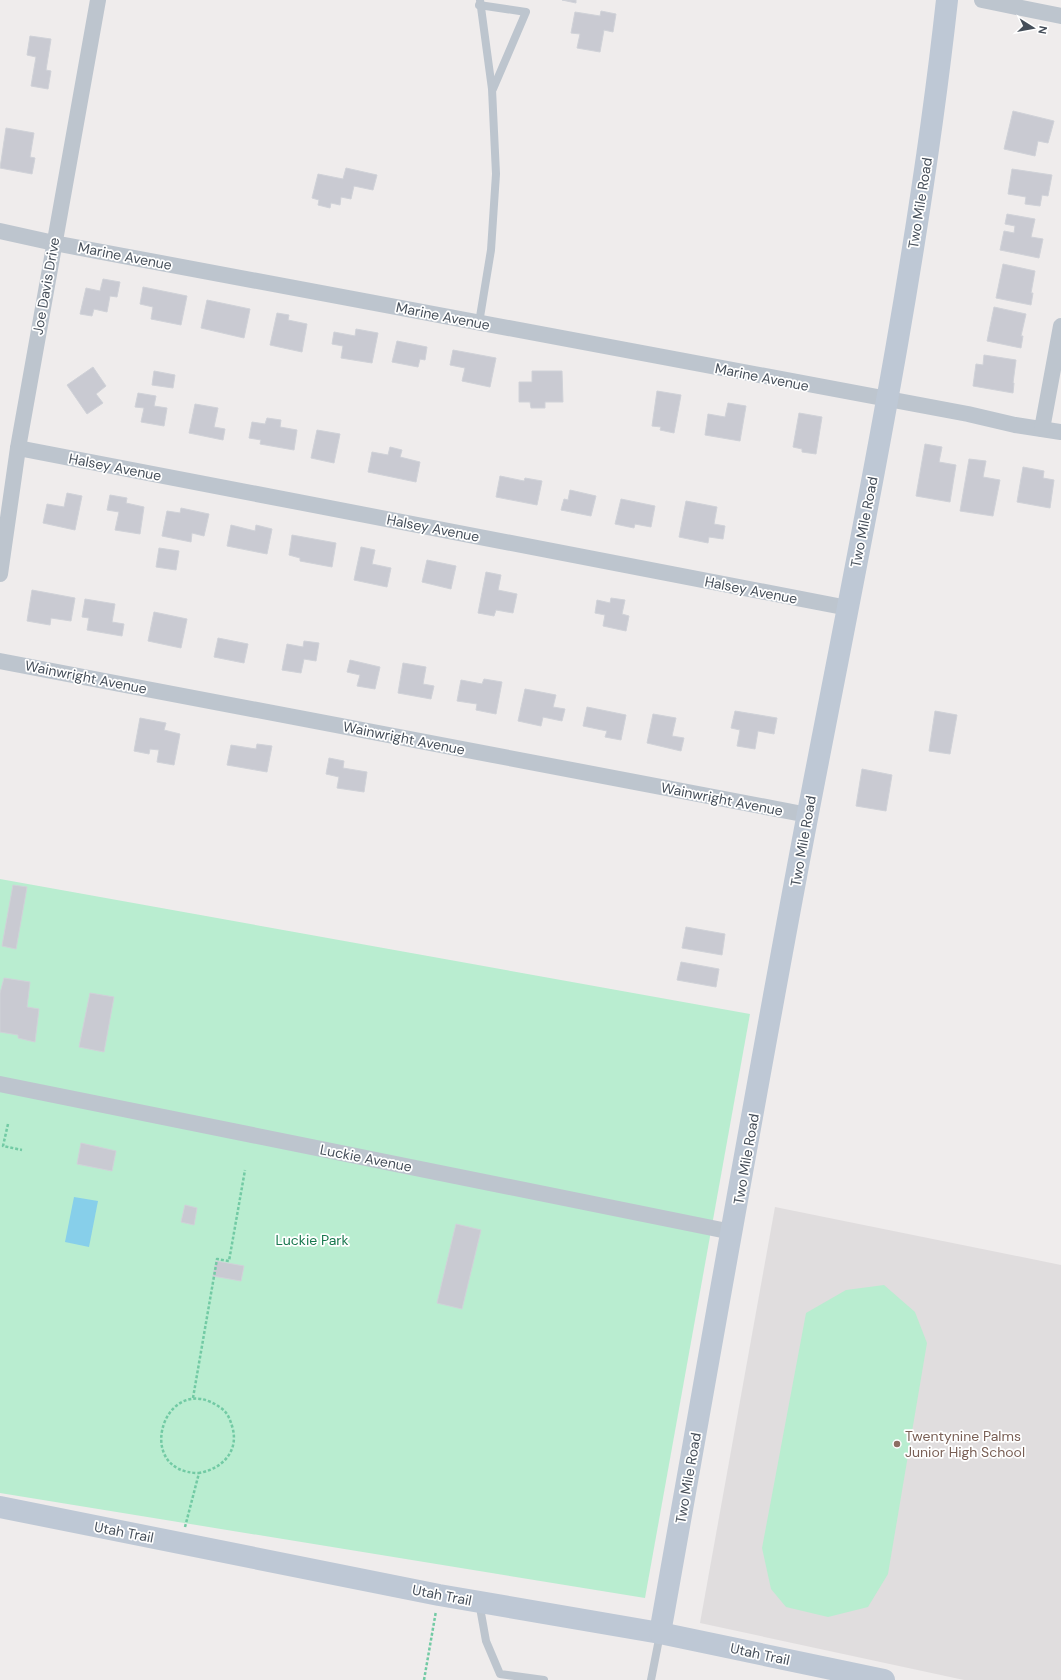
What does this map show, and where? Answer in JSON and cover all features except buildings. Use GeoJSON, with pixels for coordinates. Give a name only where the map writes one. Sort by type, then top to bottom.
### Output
{"type":"FeatureCollection","features":[{"type":"Feature","properties":{"kind":"street","name":"Joe Davis Drive"},"geometry":{"type":"LineString","coordinates":[[0,574],[18,448],[98,0]]}},
{"type":"Feature","properties":{"kind":"street","name":"Two Mile Road"},"geometry":{"type":"LineString","coordinates":[[660,1633],[808,815],[887,400],[936,103],[947,0]]}},
{"type":"Feature","properties":{"kind":"street"},"geometry":{"type":"LineString","coordinates":[[982,0],[1061,16]]}},
{"type":"Feature","properties":{"kind":"street","name":"Marine Avenue"},"geometry":{"type":"LineString","coordinates":[[0,231],[54,243],[1061,432]]}},
{"type":"Feature","properties":{"kind":"street"},"geometry":{"type":"LineString","coordinates":[[1042,429],[1061,326]]}},
{"type":"Feature","properties":{"kind":"street","name":"Halsey Avenue"},"geometry":{"type":"LineString","coordinates":[[18,448],[848,608]]}},
{"type":"Feature","properties":{"kind":"street","name":"Wainwright Avenue"},"geometry":{"type":"LineString","coordinates":[[0,661],[808,815]]}},
{"type":"Feature","properties":{"kind":"street","name":"Luckie Avenue"},"geometry":{"type":"LineString","coordinates":[[0,1084],[732,1232]]}},
{"type":"Feature","properties":{"kind":"street","name":"Utah Trail"},"geometry":{"type":"LineString","coordinates":[[0,1507],[439,1595],[660,1633],[884,1680]]}},
{"type":"Feature","properties":{"kind":"lane"},"geometry":{"type":"LineString","coordinates":[[480,323],[491,250],[496,174],[492,89],[480,3],[526,12],[492,89]]}},
{"type":"Feature","properties":{"kind":"lane"},"geometry":{"type":"LineString","coordinates":[[478,1602],[486,1641],[500,1674],[544,1680]]}},
{"type":"Feature","properties":{"kind":"lane","name":"Two Mile Road"},"geometry":{"type":"LineString","coordinates":[[651,1680],[660,1633]]}},
{"type":"Feature","properties":{"kind":"path"},"geometry":{"type":"LineString","coordinates":[[8,1124],[3,1146],[22,1150]]}},
{"type":"Feature","properties":{"kind":"path"},"geometry":{"type":"LineString","coordinates":[[193,1398],[217,1259],[229,1261],[245,1170]]}},
{"type":"Feature","properties":{"kind":"path"},"geometry":{"type":"LineString","coordinates":[[193,1398],[215,1403],[224,1409],[230,1419],[234,1432],[233,1445],[225,1460],[212,1471],[198,1473],[189,1473],[170,1462],[163,1452],[160,1440],[165,1418],[175,1407],[193,1398]]}},
{"type":"Feature","properties":{"kind":"path"},"geometry":{"type":"LineString","coordinates":[[181,1543],[198,1473]]}},
{"type":"Feature","properties":{"kind":"path"},"geometry":{"type":"LineString","coordinates":[[424,1680],[439,1595]]}},
{"type":"Feature","properties":{"kind":"shaded area","name":"Twentynine Palms Junior High School"},"geometry":{"type":"Polygon","coordinates":[[[775,1207],[1061,1265],[1061,1680],[964,1680],[700,1623],[775,1207]]]}},
{"type":"Feature","properties":{"kind":"green space","name":"Luckie Park"},"geometry":{"type":"Polygon","coordinates":[[[0,879],[750,1014],[645,1598],[0,1493],[0,879]]]}},
{"type":"Feature","properties":{"kind":"green space"},"geometry":{"type":"Polygon","coordinates":[[[884,1285],[915,1312],[927,1343],[888,1574],[868,1607],[828,1617],[786,1607],[771,1589],[762,1548],[806,1313],[846,1290],[884,1285]]]}},
{"type":"Feature","properties":{"kind":"water"},"geometry":{"type":"Polygon","coordinates":[[[74,1197],[98,1201],[89,1247],[65,1242],[74,1197]]]}},
{"type":"Feature","properties":{"kind":"place","name":"Twentynine Palms Junior High School"},"geometry":{"type":"Point","coordinates":[897,1444]}}]}
